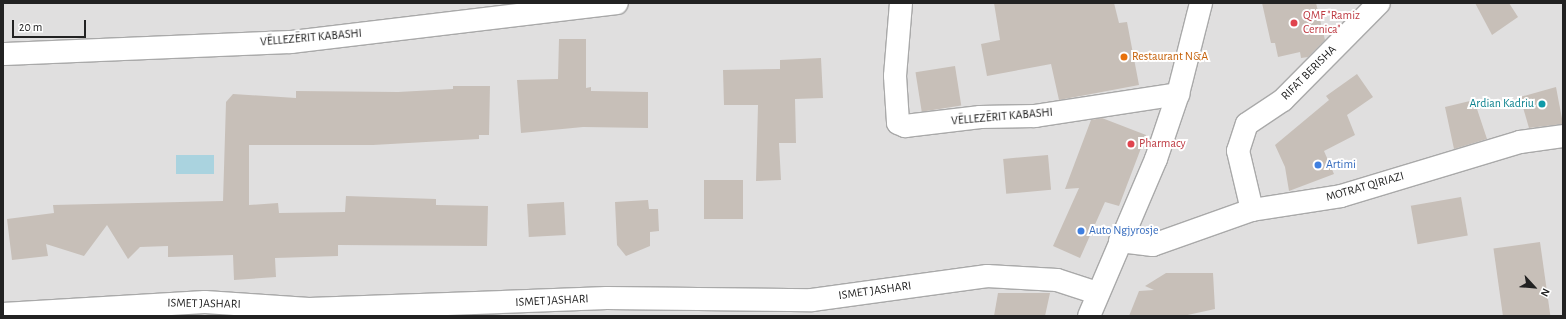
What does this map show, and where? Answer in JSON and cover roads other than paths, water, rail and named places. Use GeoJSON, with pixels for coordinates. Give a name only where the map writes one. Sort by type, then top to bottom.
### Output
{"type":"FeatureCollection","features":[{"type":"Feature","properties":{"kind":"street","name":"VËLLEZËRIT KABASHI"},"geometry":{"type":"LineString","coordinates":[[3,54],[291,42],[617,3]]}},
{"type":"Feature","properties":{"kind":"street","name":"VËLLEZËRIT KABASHI"},"geometry":{"type":"LineString","coordinates":[[901,3],[895,76],[898,122],[905,126],[980,116],[1035,116],[1178,94]]}},
{"type":"Feature","properties":{"kind":"street"},"geometry":{"type":"LineString","coordinates":[[1089,316],[1097,292],[1120,241],[1178,94],[1201,3]]}},
{"type":"Feature","properties":{"kind":"street","name":"RIFAT BERISHA"},"geometry":{"type":"LineString","coordinates":[[1252,210],[1238,151],[1247,124],[1283,100],[1379,3]]}},
{"type":"Feature","properties":{"kind":"street","name":"MOTRAT QIRIAZI"},"geometry":{"type":"LineString","coordinates":[[1120,241],[1153,245],[1252,210],[1341,196],[1520,142],[1563,136]]}},
{"type":"Feature","properties":{"kind":"street","name":"ISMET JASHARI"},"geometry":{"type":"LineString","coordinates":[[3,314],[121,310],[205,302],[309,313],[607,307],[812,300],[987,276],[1057,280],[1097,292]]}},
{"type":"Feature","properties":{"kind":"water"},"geometry":{"type":"Polygon","coordinates":[[[176,155],[214,155],[214,174],[176,174],[176,155]]]}},
{"type":"Feature","properties":{"kind":"place","name":"QMF \"Ramiz Cernica\""},"geometry":{"type":"Point","coordinates":[1294,23]}},
{"type":"Feature","properties":{"kind":"place","name":"Restaurant N&A"},"geometry":{"type":"Point","coordinates":[1124,57]}},
{"type":"Feature","properties":{"kind":"place","name":"Ardian Kadriu"},"geometry":{"type":"Point","coordinates":[1542,104]}},
{"type":"Feature","properties":{"kind":"place","name":"Pharmacy"},"geometry":{"type":"Point","coordinates":[1131,144]}},
{"type":"Feature","properties":{"kind":"place","name":"Artimi"},"geometry":{"type":"Point","coordinates":[1318,165]}},
{"type":"Feature","properties":{"kind":"place","name":"Auto Ngjyrosje"},"geometry":{"type":"Point","coordinates":[1081,231]}}]}
